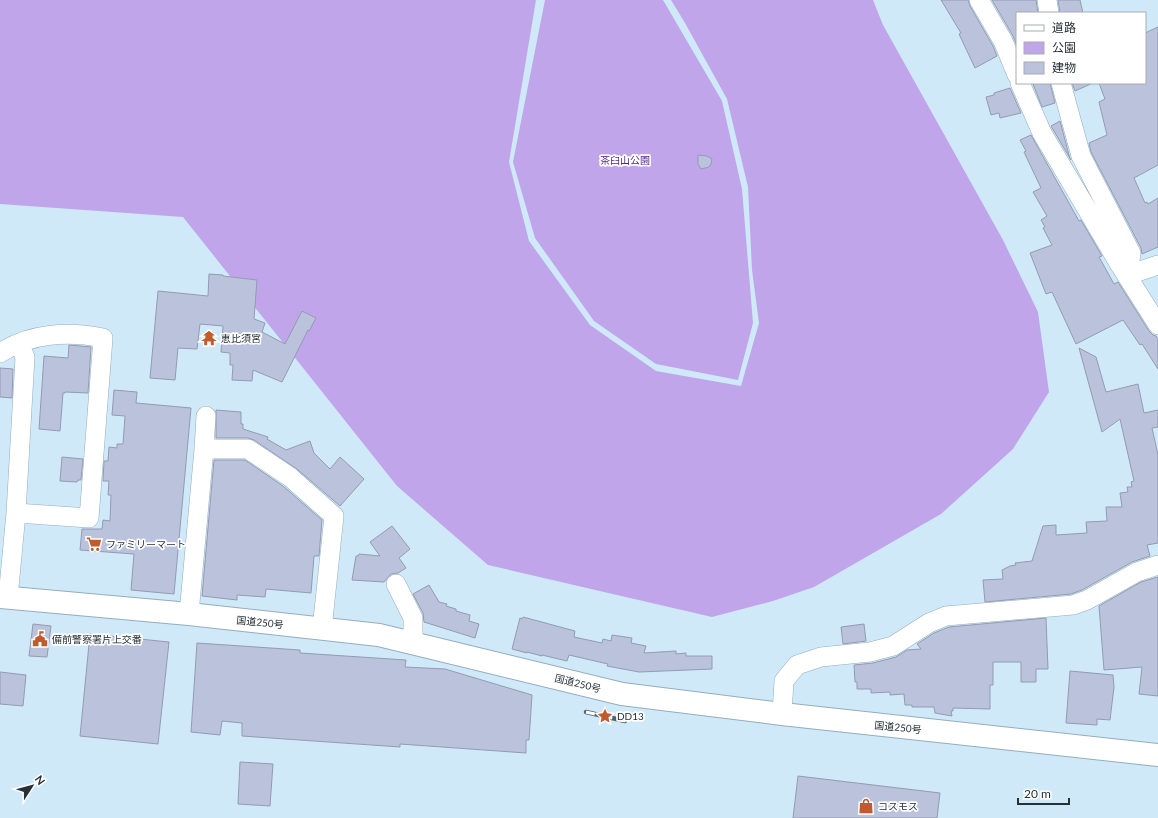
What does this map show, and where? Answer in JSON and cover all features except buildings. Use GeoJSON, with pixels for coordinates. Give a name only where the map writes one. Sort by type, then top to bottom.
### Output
{"type":"FeatureCollection","features":[{"type":"Feature","properties":{"kind":"highway","name":"国道250号"},"geometry":{"type":"LineString","coordinates":[[4,597],[189,614],[379,635],[622,694],[782,714],[1158,755]]}},
{"type":"Feature","properties":{"kind":"street"},"geometry":{"type":"LineString","coordinates":[[979,0],[1003,42],[1016,73]]}},
{"type":"Feature","properties":{"kind":"street"},"geometry":{"type":"LineString","coordinates":[[1047,0],[1049,12]]}},
{"type":"Feature","properties":{"kind":"street"},"geometry":{"type":"LineString","coordinates":[[1020,84],[1042,133],[1116,258],[1158,325]]}},
{"type":"Feature","properties":{"kind":"street"},"geometry":{"type":"LineString","coordinates":[[1061,84],[1080,156],[1131,253],[1128,275]]}},
{"type":"Feature","properties":{"kind":"street"},"geometry":{"type":"LineString","coordinates":[[1128,275],[1158,265]]}},
{"type":"Feature","properties":{"kind":"street"},"geometry":{"type":"LineString","coordinates":[[0,353],[19,344],[50,334],[85,334],[103,338],[89,518],[16,513]]}},
{"type":"Feature","properties":{"kind":"street"},"geometry":{"type":"LineString","coordinates":[[4,597],[16,513],[25,357],[19,344]]}},
{"type":"Feature","properties":{"kind":"street"},"geometry":{"type":"LineString","coordinates":[[189,614],[206,416]]}},
{"type":"Feature","properties":{"kind":"street"},"geometry":{"type":"LineString","coordinates":[[204,449],[248,449],[290,477],[334,516],[322,629]]}},
{"type":"Feature","properties":{"kind":"street"},"geometry":{"type":"LineString","coordinates":[[782,714],[784,681],[797,665],[821,657],[870,652],[893,646],[929,622],[946,616],[1073,605],[1087,600],[1137,572],[1158,564]]}},
{"type":"Feature","properties":{"kind":"street"},"geometry":{"type":"LineString","coordinates":[[396,584],[413,618],[413,643]]}},
{"type":"Feature","properties":{"kind":"green space"},"geometry":{"type":"Polygon","coordinates":[[[0,0],[536,0],[509,162],[529,241],[590,325],[656,371],[741,386],[759,323],[752,270],[748,187],[727,99],[671,0],[873,0],[883,25],[1003,240],[1038,312],[1049,392],[1013,449],[941,514],[814,587],[773,601],[712,617],[488,565],[397,486],[183,217],[0,204],[0,0]]]}},
{"type":"Feature","properties":{"kind":"green space","name":"茶臼山公園"},"geometry":{"type":"Polygon","coordinates":[[[545,0],[663,0],[722,101],[742,189],[753,323],[738,380],[656,364],[594,321],[535,238],[513,162],[545,0]]]}},
{"type":"Feature","properties":{"kind":"railway"},"geometry":{"type":"LineString","coordinates":[[586,712],[625,721]]}},
{"type":"Feature","properties":{"kind":"place","name":"恵比須宮"},"geometry":{"type":"Point","coordinates":[209,338]}},
{"type":"Feature","properties":{"kind":"place","name":"ファミリーマート"},"geometry":{"type":"Point","coordinates":[94,544]}},
{"type":"Feature","properties":{"kind":"place","name":"備前警察署片上交番"},"geometry":{"type":"Point","coordinates":[40,639]}},
{"type":"Feature","properties":{"kind":"place","name":"DD13"},"geometry":{"type":"Point","coordinates":[605,716]}},
{"type":"Feature","properties":{"kind":"place","name":"コスモス"},"geometry":{"type":"Point","coordinates":[866,806]}}]}
